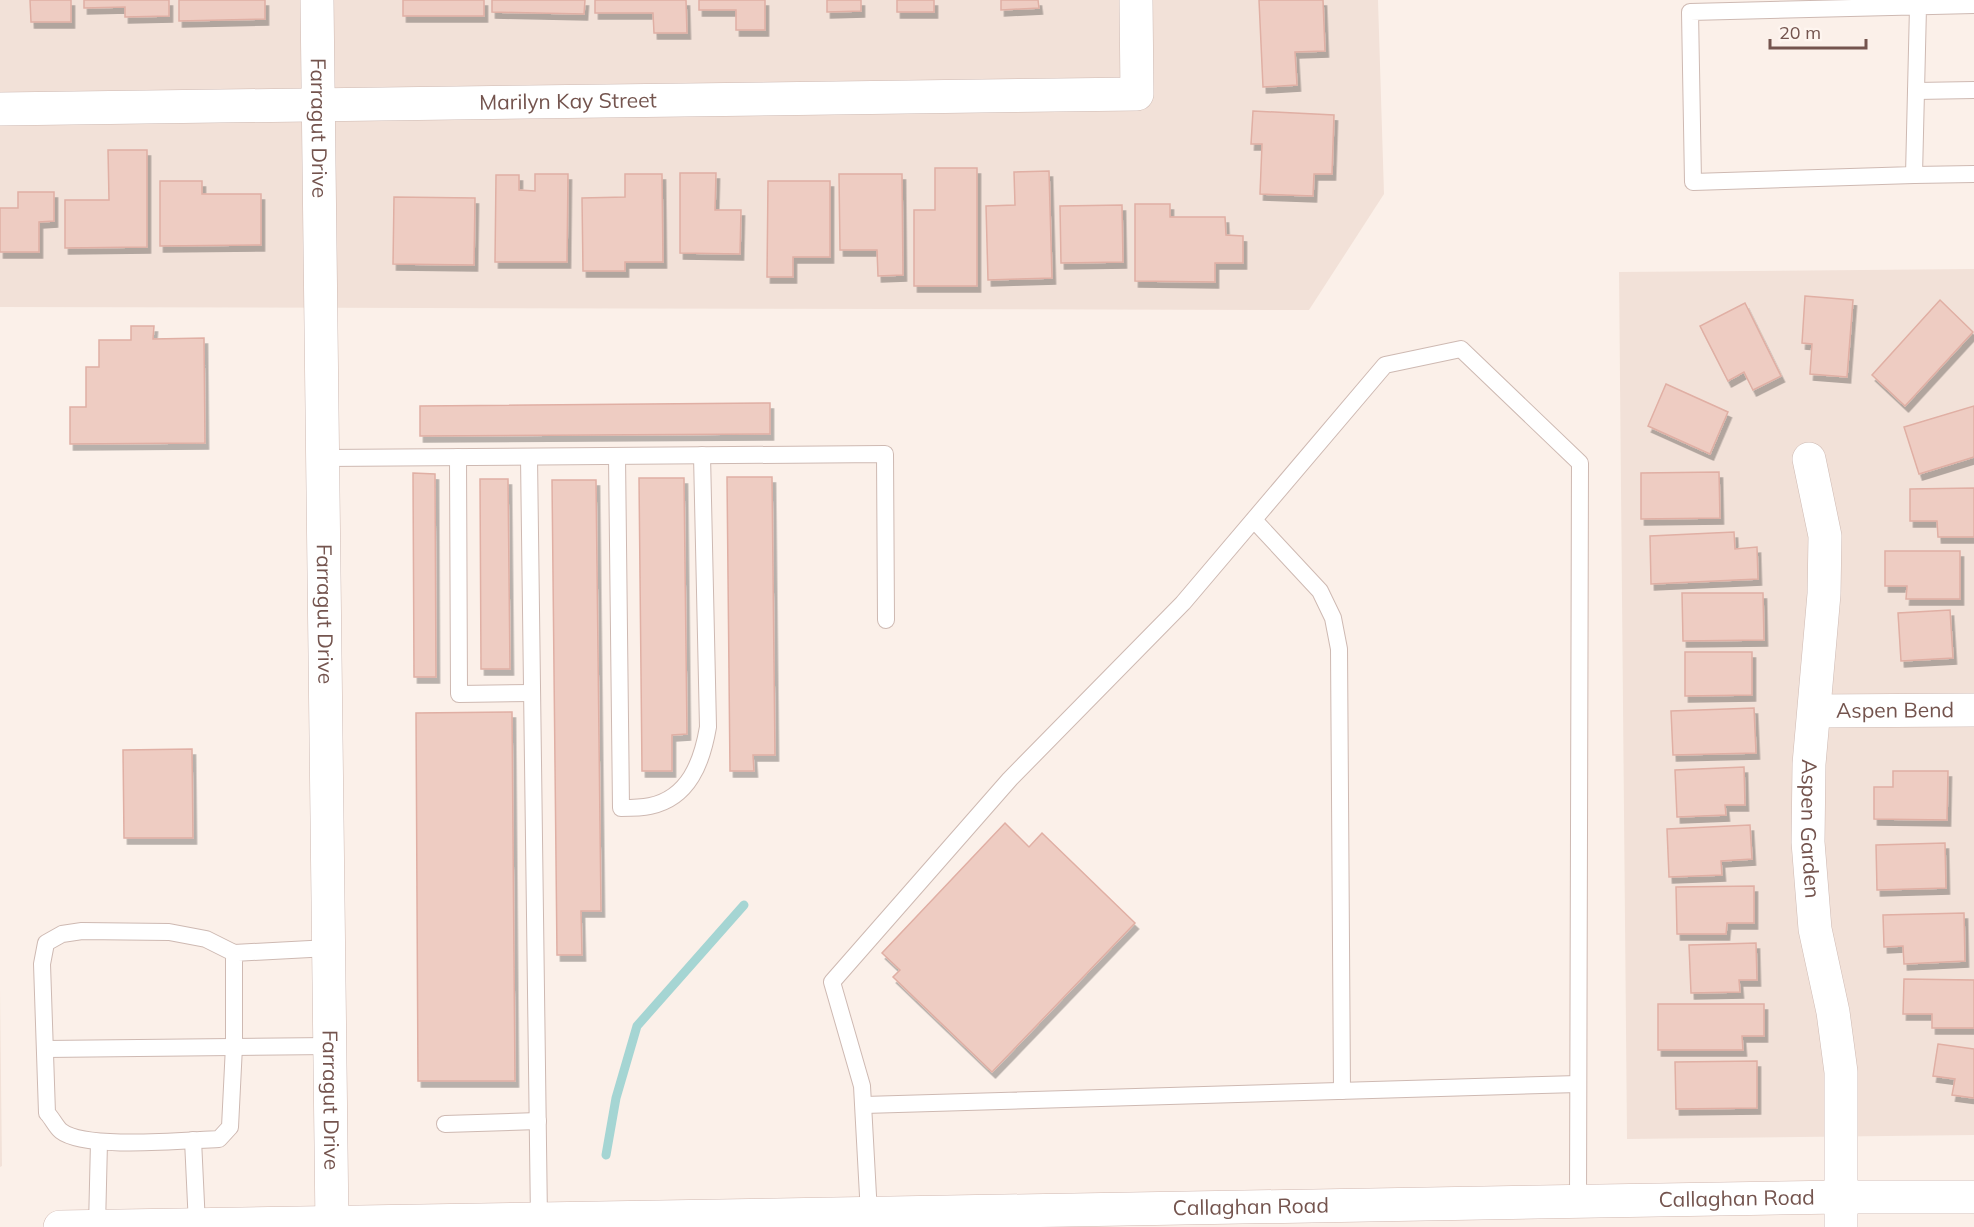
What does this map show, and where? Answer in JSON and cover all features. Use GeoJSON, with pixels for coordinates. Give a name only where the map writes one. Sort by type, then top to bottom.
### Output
{"type":"FeatureCollection","features":[{"type":"Feature","properties":{"kind":"street","name":"Farragut Drive"},"geometry":{"type":"LineString","coordinates":[[317,0],[332,1225]]}},
{"type":"Feature","properties":{"kind":"street","name":"Marilyn Kay Street"},"geometry":{"type":"LineString","coordinates":[[0,109],[1137,94],[1136,0]]}},
{"type":"Feature","properties":{"kind":"street","name":"Aspen Garden"},"geometry":{"type":"LineString","coordinates":[[1809,459],[1825,536],[1824,594],[1809,764],[1808,842],[1815,929],[1833,1012],[1841,1072],[1841,1212]]}},
{"type":"Feature","properties":{"kind":"street","name":"Aspen Bend"},"geometry":{"type":"LineString","coordinates":[[1815,711],[1974,710]]}},
{"type":"Feature","properties":{"kind":"street","name":"Callaghan Road"},"geometry":{"type":"LineString","coordinates":[[60,1227],[332,1225],[539,1220],[869,1221],[1578,1202],[1841,1212],[1974,1197]]}},
{"type":"Feature","properties":{"kind":"lane"},"geometry":{"type":"LineString","coordinates":[[1974,5],[1690,12],[1694,182],[1974,174]]}},
{"type":"Feature","properties":{"kind":"lane"},"geometry":{"type":"LineString","coordinates":[[1914,174],[1918,7]]}},
{"type":"Feature","properties":{"kind":"lane"},"geometry":{"type":"LineString","coordinates":[[1916,91],[1974,90]]}},
{"type":"Feature","properties":{"kind":"lane"},"geometry":{"type":"LineString","coordinates":[[869,1221],[862,1086],[832,982],[1010,779],[1184,603],[1385,365],[1461,349],[1580,463],[1578,1202]]}},
{"type":"Feature","properties":{"kind":"lane"},"geometry":{"type":"LineString","coordinates":[[323,458],[885,454],[886,620]]}},
{"type":"Feature","properties":{"kind":"lane"},"geometry":{"type":"LineString","coordinates":[[617,456],[621,808],[650,806],[673,798],[693,777],[704,750],[708,727],[702,455]]}},
{"type":"Feature","properties":{"kind":"lane"},"geometry":{"type":"LineString","coordinates":[[458,457],[459,694],[532,693]]}},
{"type":"Feature","properties":{"kind":"lane"},"geometry":{"type":"LineString","coordinates":[[529,457],[539,1220]]}},
{"type":"Feature","properties":{"kind":"lane"},"geometry":{"type":"LineString","coordinates":[[1254,520],[1320,591],[1334,618],[1339,649],[1342,1091]]}},
{"type":"Feature","properties":{"kind":"lane"},"geometry":{"type":"LineString","coordinates":[[234,953],[234,1046],[230,1127],[219,1139],[99,1142],[62,1131],[47,1113],[42,964],[45,943],[62,934],[82,931],[169,932],[206,939],[234,953],[329,948]]}},
{"type":"Feature","properties":{"kind":"lane"},"geometry":{"type":"LineString","coordinates":[[45,1049],[330,1046]]}},
{"type":"Feature","properties":{"kind":"lane"},"geometry":{"type":"LineString","coordinates":[[864,1105],[1578,1084]]}},
{"type":"Feature","properties":{"kind":"lane"},"geometry":{"type":"LineString","coordinates":[[445,1124],[538,1121]]}},
{"type":"Feature","properties":{"kind":"lane"},"geometry":{"type":"LineString","coordinates":[[193,1140],[197,1225]]}},
{"type":"Feature","properties":{"kind":"lane"},"geometry":{"type":"LineString","coordinates":[[97,1226],[99,1142]]}},
{"type":"Feature","properties":{"kind":"shaded area"},"geometry":{"type":"Polygon","coordinates":[[[0,0],[1378,0],[1384,194],[1309,310],[0,307],[0,0]]]}},
{"type":"Feature","properties":{"kind":"shaded area"},"geometry":{"type":"Polygon","coordinates":[[[1974,269],[1974,1135],[1627,1139],[1619,272],[1974,269]]]}},
{"type":"Feature","properties":{"kind":"shaded area"},"geometry":{"type":"Polygon","coordinates":[[[0,989],[2,1166],[0,1167],[0,989]]]}},
{"type":"Feature","properties":{"kind":"building"},"geometry":{"type":"Polygon","coordinates":[[[30,0],[71,0],[71,22],[31,22],[30,0]]]}},
{"type":"Feature","properties":{"kind":"building"},"geometry":{"type":"Polygon","coordinates":[[[84,0],[169,0],[169,16],[125,17],[125,7],[84,8],[84,0]]]}},
{"type":"Feature","properties":{"kind":"building"},"geometry":{"type":"Polygon","coordinates":[[[179,0],[265,0],[265,19],[179,21],[179,0]]]}},
{"type":"Feature","properties":{"kind":"building"},"geometry":{"type":"Polygon","coordinates":[[[403,0],[484,0],[484,16],[403,16],[403,0]]]}},
{"type":"Feature","properties":{"kind":"building"},"geometry":{"type":"Polygon","coordinates":[[[492,0],[585,0],[584,14],[492,12],[492,0]]]}},
{"type":"Feature","properties":{"kind":"building"},"geometry":{"type":"Polygon","coordinates":[[[595,0],[686,0],[687,33],[654,33],[653,13],[595,13],[595,0]]]}},
{"type":"Feature","properties":{"kind":"building"},"geometry":{"type":"Polygon","coordinates":[[[699,0],[765,0],[765,30],[736,30],[736,10],[699,10],[699,0]]]}},
{"type":"Feature","properties":{"kind":"building"},"geometry":{"type":"Polygon","coordinates":[[[827,0],[861,0],[861,11],[827,12],[827,0]]]}},
{"type":"Feature","properties":{"kind":"building"},"geometry":{"type":"Polygon","coordinates":[[[897,0],[934,0],[934,12],[897,12],[897,0]]]}},
{"type":"Feature","properties":{"kind":"building"},"geometry":{"type":"Polygon","coordinates":[[[1001,0],[1038,0],[1039,8],[1001,10],[1001,0]]]}},
{"type":"Feature","properties":{"kind":"building"},"geometry":{"type":"Polygon","coordinates":[[[1259,0],[1323,0],[1325,51],[1295,52],[1297,85],[1263,87],[1259,0]]]}},
{"type":"Feature","properties":{"kind":"building"},"geometry":{"type":"Polygon","coordinates":[[[1253,111],[1334,115],[1332,174],[1314,174],[1313,196],[1260,194],[1262,144],[1251,144],[1253,111]]]}},
{"type":"Feature","properties":{"kind":"building"},"geometry":{"type":"Polygon","coordinates":[[[108,150],[147,150],[147,247],[65,248],[65,200],[109,200],[108,150]]]}},
{"type":"Feature","properties":{"kind":"building"},"geometry":{"type":"Polygon","coordinates":[[[935,168],[977,168],[977,286],[914,286],[914,210],[935,210],[935,168]]]}},
{"type":"Feature","properties":{"kind":"building"},"geometry":{"type":"Polygon","coordinates":[[[1049,171],[1052,278],[988,280],[986,206],[1015,205],[1014,172],[1049,171]]]}},
{"type":"Feature","properties":{"kind":"building"},"geometry":{"type":"Polygon","coordinates":[[[680,173],[716,173],[715,210],[741,210],[740,254],[680,253],[680,173]]]}},
{"type":"Feature","properties":{"kind":"building"},"geometry":{"type":"Polygon","coordinates":[[[535,174],[568,174],[567,262],[495,262],[496,175],[519,175],[519,190],[535,191],[535,174]]]}},
{"type":"Feature","properties":{"kind":"building"},"geometry":{"type":"Polygon","coordinates":[[[625,174],[662,174],[663,262],[625,262],[625,271],[583,271],[582,198],[625,197],[625,174]]]}},
{"type":"Feature","properties":{"kind":"building"},"geometry":{"type":"Polygon","coordinates":[[[839,174],[902,174],[903,275],[878,276],[877,250],[840,250],[839,174]]]}},
{"type":"Feature","properties":{"kind":"building"},"geometry":{"type":"Polygon","coordinates":[[[160,181],[202,181],[202,194],[261,194],[261,245],[160,246],[160,181]]]}},
{"type":"Feature","properties":{"kind":"building"},"geometry":{"type":"Polygon","coordinates":[[[768,181],[830,181],[830,257],[793,257],[793,277],[767,277],[768,181]]]}},
{"type":"Feature","properties":{"kind":"building"},"geometry":{"type":"Polygon","coordinates":[[[18,192],[54,192],[54,221],[39,222],[39,252],[0,252],[0,208],[18,208],[18,192]]]}},
{"type":"Feature","properties":{"kind":"building"},"geometry":{"type":"Polygon","coordinates":[[[394,197],[475,198],[474,265],[393,264],[394,197]]]}},
{"type":"Feature","properties":{"kind":"building"},"geometry":{"type":"Polygon","coordinates":[[[1135,204],[1170,204],[1170,217],[1225,217],[1226,235],[1243,236],[1243,263],[1215,263],[1215,282],[1135,281],[1135,204]]]}},
{"type":"Feature","properties":{"kind":"building"},"geometry":{"type":"Polygon","coordinates":[[[1122,205],[1123,262],[1061,263],[1060,206],[1122,205]]]}},
{"type":"Feature","properties":{"kind":"building"},"geometry":{"type":"Polygon","coordinates":[[[1805,296],[1853,300],[1847,377],[1810,374],[1812,344],[1802,343],[1805,296]]]}},
{"type":"Feature","properties":{"kind":"building"},"geometry":{"type":"Polygon","coordinates":[[[1940,300],[1973,332],[1905,406],[1872,375],[1940,300]]]}},
{"type":"Feature","properties":{"kind":"building"},"geometry":{"type":"Polygon","coordinates":[[[1745,303],[1781,376],[1753,390],[1744,372],[1728,381],[1700,326],[1745,303]]]}},
{"type":"Feature","properties":{"kind":"building"},"geometry":{"type":"Polygon","coordinates":[[[131,326],[154,326],[153,339],[204,338],[205,443],[70,444],[70,407],[86,407],[86,367],[99,367],[99,340],[131,340],[131,326]]]}},
{"type":"Feature","properties":{"kind":"building"},"geometry":{"type":"Polygon","coordinates":[[[1666,384],[1728,412],[1710,454],[1648,426],[1666,384]]]}},
{"type":"Feature","properties":{"kind":"building"},"geometry":{"type":"Polygon","coordinates":[[[770,403],[770,434],[420,436],[420,406],[770,403]]]}},
{"type":"Feature","properties":{"kind":"building"},"geometry":{"type":"Polygon","coordinates":[[[1974,406],[1974,457],[1919,474],[1904,427],[1974,406]]]}},
{"type":"Feature","properties":{"kind":"building"},"geometry":{"type":"Polygon","coordinates":[[[1719,472],[1720,518],[1641,519],[1641,473],[1719,472]]]}},
{"type":"Feature","properties":{"kind":"building"},"geometry":{"type":"Polygon","coordinates":[[[413,473],[435,474],[436,677],[414,677],[413,473]]]}},
{"type":"Feature","properties":{"kind":"building"},"geometry":{"type":"Polygon","coordinates":[[[727,477],[772,477],[775,755],[753,755],[754,771],[730,771],[727,477]]]}},
{"type":"Feature","properties":{"kind":"building"},"geometry":{"type":"Polygon","coordinates":[[[639,478],[684,478],[687,734],[672,735],[672,771],[642,771],[639,478]]]}},
{"type":"Feature","properties":{"kind":"building"},"geometry":{"type":"Polygon","coordinates":[[[480,479],[508,479],[510,669],[481,669],[480,479]]]}},
{"type":"Feature","properties":{"kind":"building"},"geometry":{"type":"Polygon","coordinates":[[[552,480],[596,480],[601,911],[581,911],[582,955],[557,955],[552,480]]]}},
{"type":"Feature","properties":{"kind":"building"},"geometry":{"type":"Polygon","coordinates":[[[1974,488],[1974,537],[1938,537],[1937,521],[1910,521],[1910,489],[1974,488]]]}},
{"type":"Feature","properties":{"kind":"building"},"geometry":{"type":"Polygon","coordinates":[[[1734,532],[1735,549],[1757,547],[1758,579],[1651,584],[1650,536],[1734,532]]]}},
{"type":"Feature","properties":{"kind":"building"},"geometry":{"type":"Polygon","coordinates":[[[1885,551],[1960,551],[1960,599],[1906,599],[1907,586],[1885,586],[1885,551]]]}},
{"type":"Feature","properties":{"kind":"building"},"geometry":{"type":"Polygon","coordinates":[[[1682,593],[1763,593],[1764,640],[1683,641],[1682,593]]]}},
{"type":"Feature","properties":{"kind":"building"},"geometry":{"type":"Polygon","coordinates":[[[1950,610],[1953,658],[1901,661],[1898,613],[1950,610]]]}},
{"type":"Feature","properties":{"kind":"building"},"geometry":{"type":"Polygon","coordinates":[[[1685,652],[1752,652],[1752,695],[1685,696],[1685,652]]]}},
{"type":"Feature","properties":{"kind":"building"},"geometry":{"type":"Polygon","coordinates":[[[1754,708],[1756,753],[1673,755],[1671,711],[1754,708]]]}},
{"type":"Feature","properties":{"kind":"building"},"geometry":{"type":"Polygon","coordinates":[[[512,712],[515,1081],[418,1081],[416,713],[512,712]]]}},
{"type":"Feature","properties":{"kind":"building"},"geometry":{"type":"Polygon","coordinates":[[[192,749],[193,838],[124,838],[123,750],[192,749]]]}},
{"type":"Feature","properties":{"kind":"building"},"geometry":{"type":"Polygon","coordinates":[[[1744,767],[1745,805],[1725,805],[1726,815],[1677,817],[1675,770],[1744,767]]]}},
{"type":"Feature","properties":{"kind":"building"},"geometry":{"type":"Polygon","coordinates":[[[1893,771],[1948,771],[1947,820],[1874,819],[1874,787],[1893,787],[1893,771]]]}},
{"type":"Feature","properties":{"kind":"building"},"geometry":{"type":"Polygon","coordinates":[[[1005,823],[1029,847],[1042,833],[1135,923],[992,1072],[893,977],[900,970],[882,953],[1005,823]]]}},
{"type":"Feature","properties":{"kind":"building"},"geometry":{"type":"Polygon","coordinates":[[[1750,825],[1752,859],[1721,861],[1722,875],[1669,877],[1667,829],[1750,825]]]}},
{"type":"Feature","properties":{"kind":"building"},"geometry":{"type":"Polygon","coordinates":[[[1945,843],[1946,888],[1877,890],[1876,845],[1945,843]]]}},
{"type":"Feature","properties":{"kind":"building"},"geometry":{"type":"Polygon","coordinates":[[[1754,886],[1754,923],[1727,923],[1726,934],[1677,934],[1676,887],[1754,886]]]}},
{"type":"Feature","properties":{"kind":"building"},"geometry":{"type":"Polygon","coordinates":[[[1964,913],[1965,961],[1904,964],[1903,946],[1884,947],[1883,915],[1964,913]]]}},
{"type":"Feature","properties":{"kind":"building"},"geometry":{"type":"Polygon","coordinates":[[[1756,943],[1757,980],[1739,980],[1740,992],[1691,993],[1689,945],[1756,943]]]}},
{"type":"Feature","properties":{"kind":"building"},"geometry":{"type":"Polygon","coordinates":[[[1904,979],[1974,980],[1974,1028],[1932,1028],[1932,1014],[1903,1014],[1904,979]]]}},
{"type":"Feature","properties":{"kind":"building"},"geometry":{"type":"Polygon","coordinates":[[[1658,1004],[1764,1004],[1764,1036],[1742,1036],[1743,1050],[1658,1050],[1658,1004]]]}},
{"type":"Feature","properties":{"kind":"building"},"geometry":{"type":"Polygon","coordinates":[[[1938,1044],[1974,1049],[1974,1098],[1952,1095],[1955,1079],[1933,1076],[1938,1044]]]}},
{"type":"Feature","properties":{"kind":"building"},"geometry":{"type":"Polygon","coordinates":[[[1757,1061],[1757,1108],[1676,1109],[1675,1062],[1757,1061]]]}},
{"type":"Feature","properties":{"kind":"waterway"},"geometry":{"type":"LineString","coordinates":[[606,1155],[616,1098],[637,1026],[744,905]]}}]}
